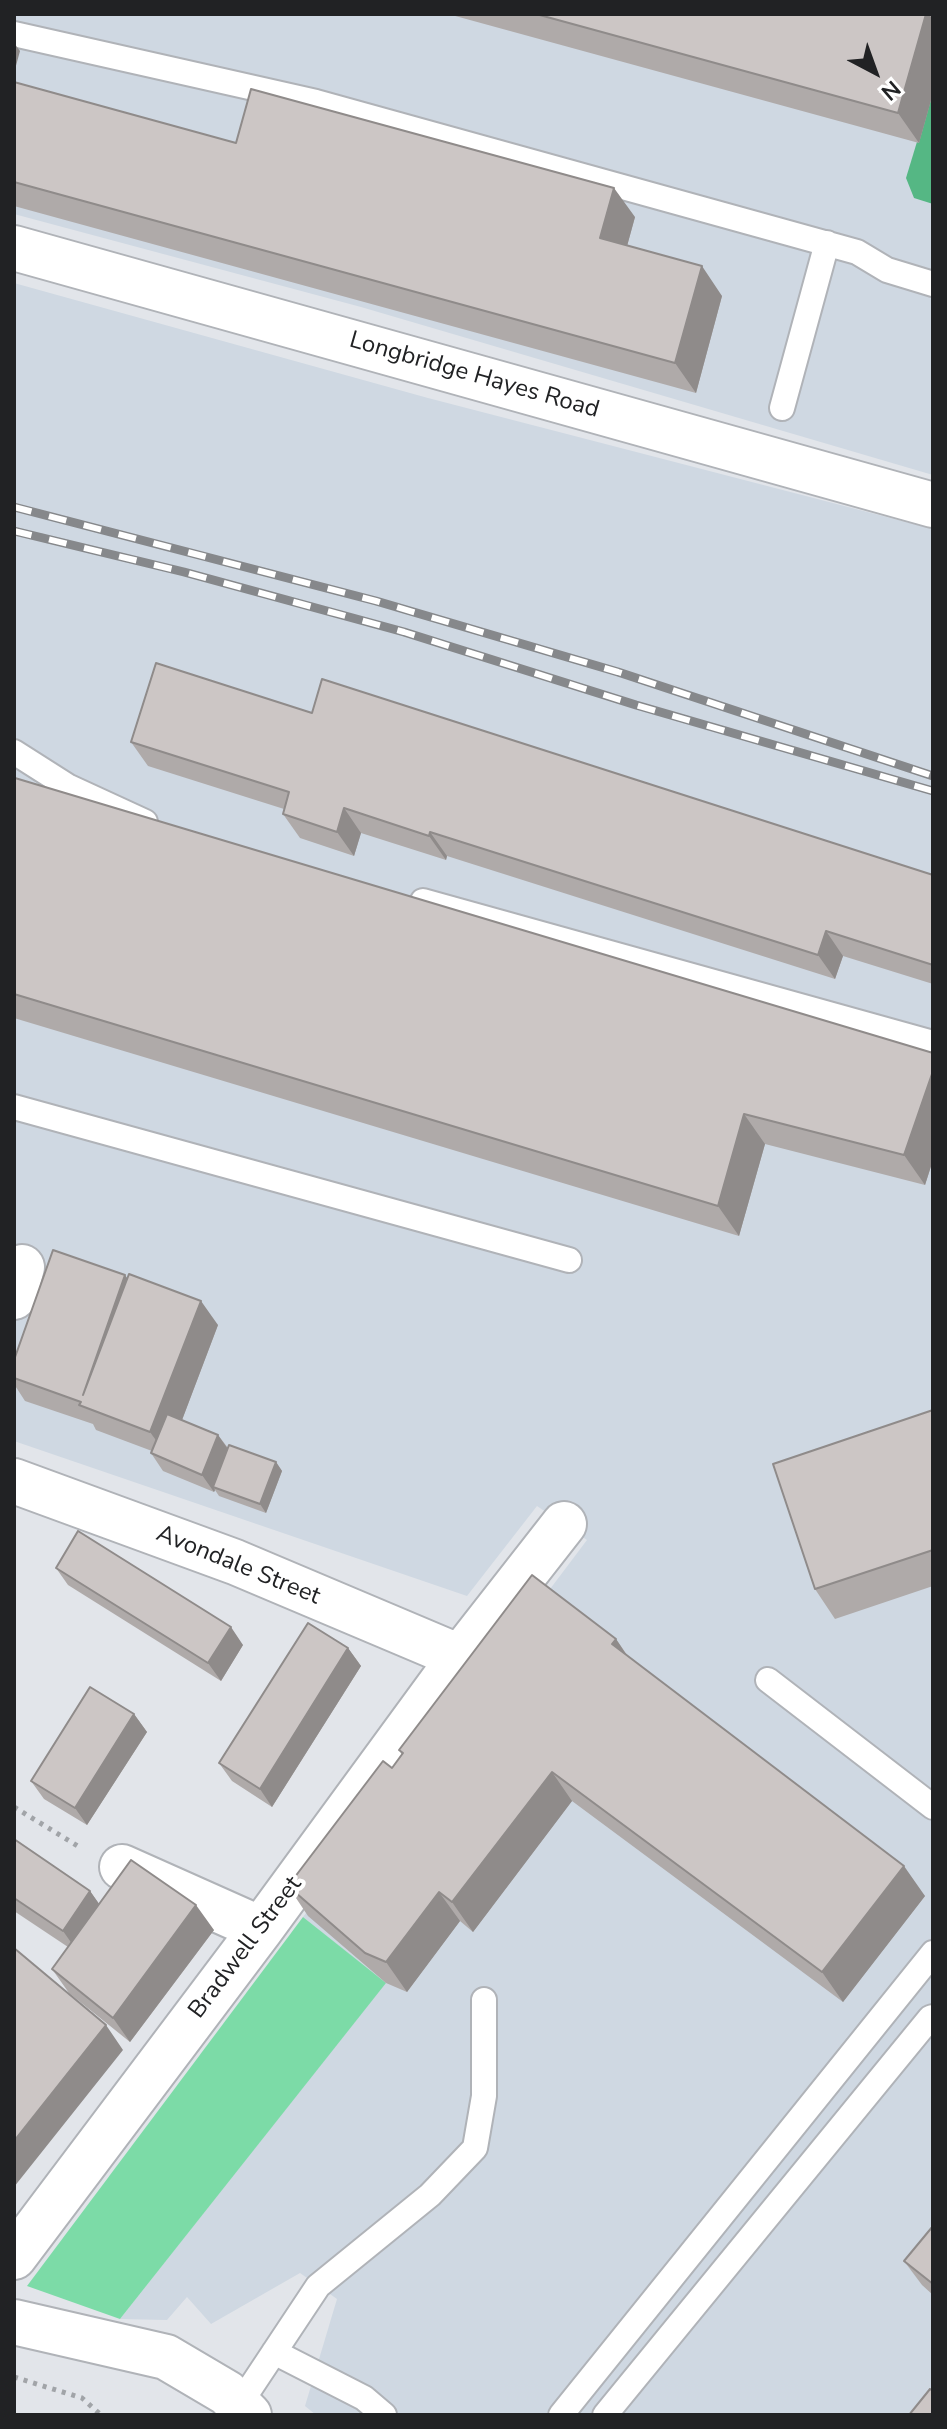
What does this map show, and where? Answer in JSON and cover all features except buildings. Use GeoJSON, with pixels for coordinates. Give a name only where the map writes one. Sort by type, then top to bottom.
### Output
{"type":"FeatureCollection","features":[{"type":"Feature","properties":{"kind":"street","name":"Longbridge Hayes Road"},"geometry":{"type":"LineString","coordinates":[[14,248],[933,505]]}},
{"type":"Feature","properties":{"kind":"street","name":"Avondale Street"},"geometry":{"type":"LineString","coordinates":[[14,1481],[235,1562],[460,1657]]}},
{"type":"Feature","properties":{"kind":"street","name":"Bradwell Street"},"geometry":{"type":"LineString","coordinates":[[14,2257],[261,1929],[460,1657],[564,1524]]}},
{"type":"Feature","properties":{"kind":"street"},"geometry":{"type":"LineString","coordinates":[[122,1867],[261,1929]]}},
{"type":"Feature","properties":{"kind":"street"},"geometry":{"type":"LineString","coordinates":[[14,2322],[166,2357],[227,2393],[244,2410]]}},
{"type":"Feature","properties":{"kind":"lane"},"geometry":{"type":"LineString","coordinates":[[14,34],[316,102],[827,243],[857,252],[887,270],[933,284]]}},
{"type":"Feature","properties":{"kind":"lane"},"geometry":{"type":"LineString","coordinates":[[782,408],[827,243]]}},
{"type":"Feature","properties":{"kind":"lane"},"geometry":{"type":"LineString","coordinates":[[14,752],[69,787],[143,821],[173,829]]}},
{"type":"Feature","properties":{"kind":"lane"},"geometry":{"type":"LineString","coordinates":[[396,893],[933,1043]]}},
{"type":"Feature","properties":{"kind":"lane"},"geometry":{"type":"LineString","coordinates":[[14,1107],[569,1260]]}},
{"type":"Feature","properties":{"kind":"lane"},"geometry":{"type":"LineString","coordinates":[[768,1680],[933,1807]]}},
{"type":"Feature","properties":{"kind":"lane"},"geometry":{"type":"LineString","coordinates":[[561,2415],[933,1953]]}},
{"type":"Feature","properties":{"kind":"lane"},"geometry":{"type":"LineString","coordinates":[[244,2410],[274,2352],[318,2286],[430,2195],[475,2148],[484,2096],[484,2000]]}},
{"type":"Feature","properties":{"kind":"lane"},"geometry":{"type":"LineString","coordinates":[[605,2415],[933,2017]]}},
{"type":"Feature","properties":{"kind":"lane"},"geometry":{"type":"LineString","coordinates":[[274,2352],[364,2398],[384,2415]]}},
{"type":"Feature","properties":{"kind":"path"},"geometry":{"type":"LineString","coordinates":[[14,1807],[88,1852],[122,1867]]}},
{"type":"Feature","properties":{"kind":"path"},"geometry":{"type":"LineString","coordinates":[[14,2377],[82,2398],[101,2415]]}},
{"type":"Feature","properties":{"kind":"shaded area"},"geometry":{"type":"Polygon","coordinates":[[[14,14],[933,14],[933,475],[361,307],[14,214],[14,14]]]}},
{"type":"Feature","properties":{"kind":"shaded area"},"geometry":{"type":"Polygon","coordinates":[[[14,283],[428,398],[933,529],[933,2415],[316,2415],[305,2406],[337,2299],[300,2273],[211,2324],[187,2297],[167,2320],[120,2319],[385,1983],[303,1917],[587,1540],[537,1506],[467,1596],[14,1441],[14,283]]]}},
{"type":"Feature","properties":{"kind":"green space"},"geometry":{"type":"Polygon","coordinates":[[[933,89],[933,204],[914,198],[906,178],[933,89]]]}},
{"type":"Feature","properties":{"kind":"green space"},"geometry":{"type":"Polygon","coordinates":[[[303,1917],[386,1983],[120,2319],[27,2286],[303,1917]]]}},
{"type":"Feature","properties":{"kind":"railway"},"geometry":{"type":"LineString","coordinates":[[14,507],[376,601],[618,672],[933,776]]}},
{"type":"Feature","properties":{"kind":"railway"},"geometry":{"type":"LineString","coordinates":[[14,531],[184,572],[404,632],[636,705],[933,791]]}}]}
